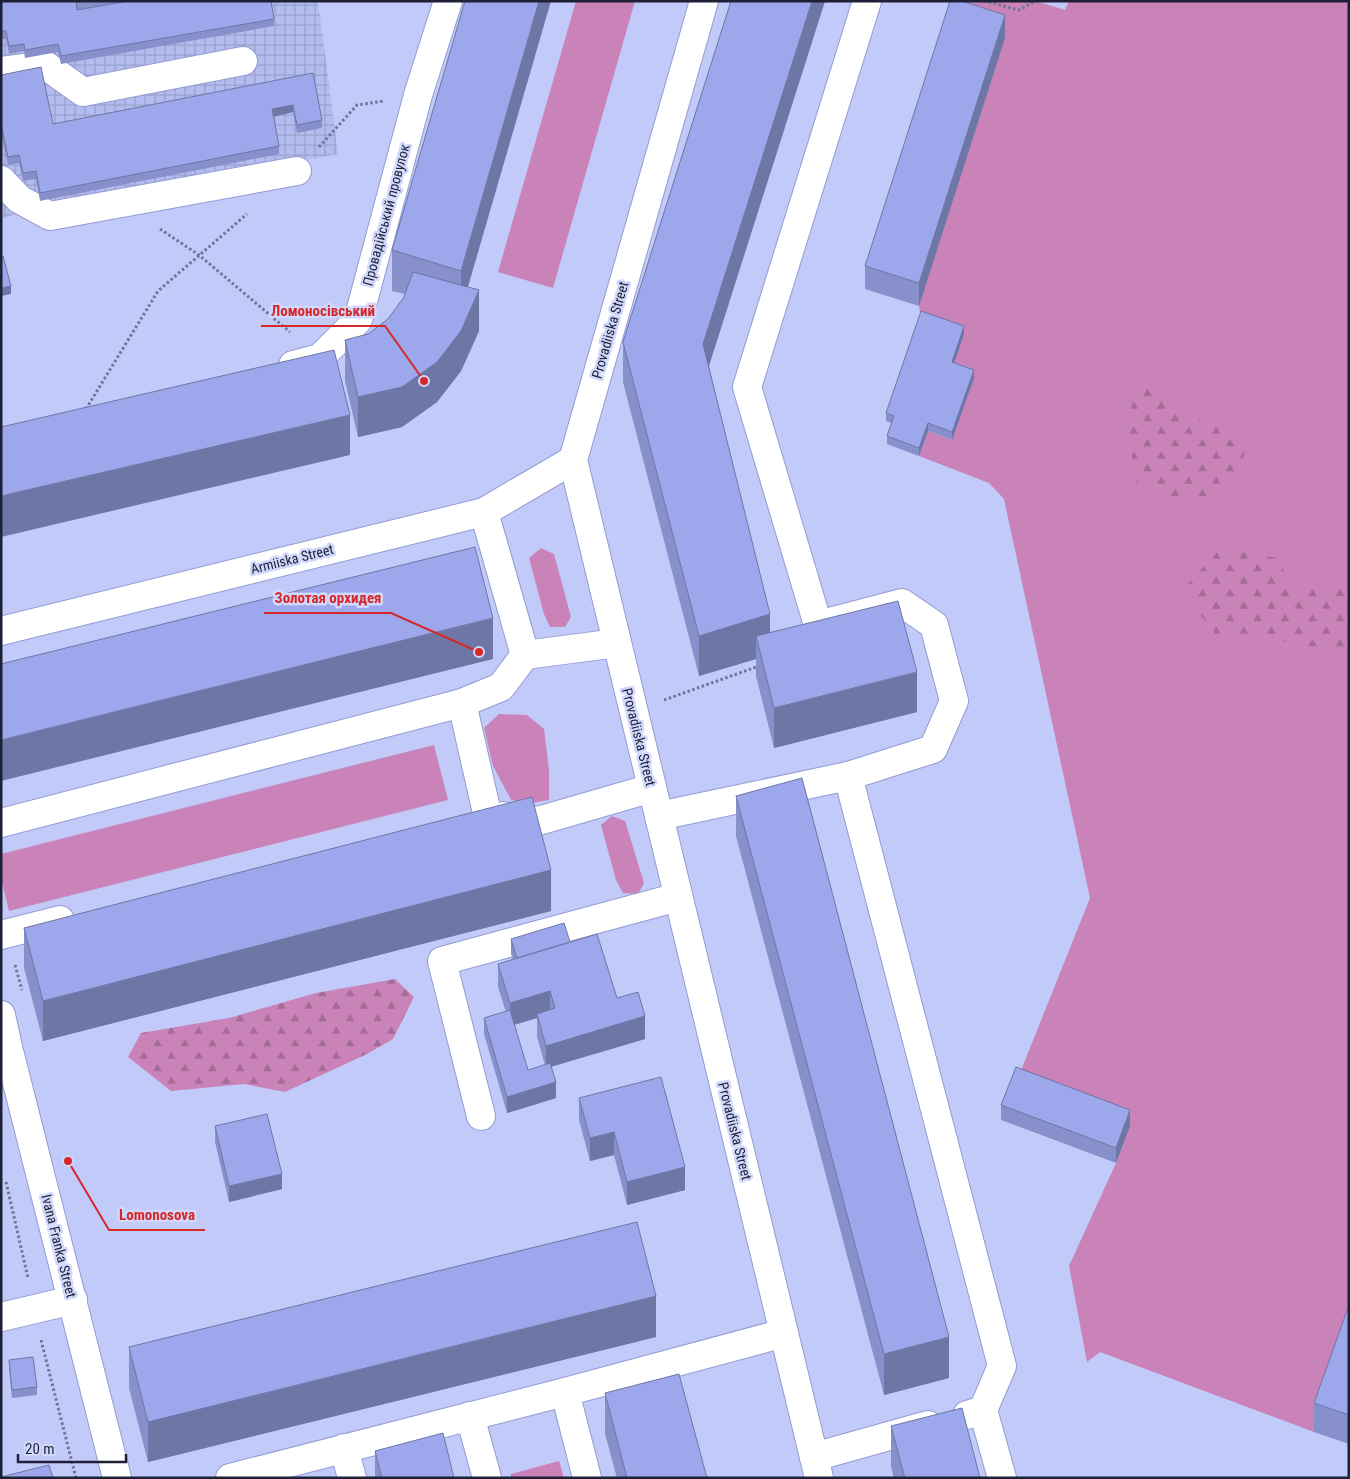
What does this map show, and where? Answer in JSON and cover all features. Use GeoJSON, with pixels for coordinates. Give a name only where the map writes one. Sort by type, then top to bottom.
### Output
{"type":"FeatureCollection","features":[{"type":"Feature","properties":{"kind":"street","name":"Провадійський провулок"},"geometry":{"type":"LineString","coordinates":[[320,358],[358,320],[418,95],[448,1]]}},
{"type":"Feature","properties":{"kind":"street","name":"Provadiiska Street"},"geometry":{"type":"LineString","coordinates":[[704,1],[572,460],[816,1467]]}},
{"type":"Feature","properties":{"kind":"street"},"geometry":{"type":"LineString","coordinates":[[659,816],[848,776],[933,749],[954,700],[934,625],[902,603],[818,625],[747,387],[867,1]]}},
{"type":"Feature","properties":{"kind":"street"},"geometry":{"type":"LineString","coordinates":[[1,71],[45,65],[83,92],[242,61]]}},
{"type":"Feature","properties":{"kind":"street"},"geometry":{"type":"LineString","coordinates":[[1,180],[19,199],[50,216],[297,171]]}},
{"type":"Feature","properties":{"kind":"street"},"geometry":{"type":"LineString","coordinates":[[272,370],[320,358]]}},
{"type":"Feature","properties":{"kind":"street","name":"Armiiska Street"},"geometry":{"type":"LineString","coordinates":[[1,631],[484,512],[572,460]]}},
{"type":"Feature","properties":{"kind":"street"},"geometry":{"type":"LineString","coordinates":[[484,512],[525,655]]}},
{"type":"Feature","properties":{"kind":"street"},"geometry":{"type":"LineString","coordinates":[[1,823],[462,703],[502,686],[525,655],[617,643]]}},
{"type":"Feature","properties":{"kind":"street"},"geometry":{"type":"LineString","coordinates":[[462,703],[478,816],[538,821],[652,788]]}},
{"type":"Feature","properties":{"kind":"street"},"geometry":{"type":"LineString","coordinates":[[848,776],[1002,1366],[984,1410],[1002,1478]]}},
{"type":"Feature","properties":{"kind":"street"},"geometry":{"type":"LineString","coordinates":[[481,1116],[442,961],[678,896]]}},
{"type":"Feature","properties":{"kind":"street"},"geometry":{"type":"LineString","coordinates":[[1,935],[84,914]]}},
{"type":"Feature","properties":{"kind":"street","name":"Ivana Franka Street"},"geometry":{"type":"LineString","coordinates":[[1,1014],[117,1478]]}},
{"type":"Feature","properties":{"kind":"street"},"geometry":{"type":"LineString","coordinates":[[1,1317],[73,1300]]}},
{"type":"Feature","properties":{"kind":"street"},"geometry":{"type":"LineString","coordinates":[[248,1476],[344,1448],[565,1392],[784,1333]]}},
{"type":"Feature","properties":{"kind":"street"},"geometry":{"type":"LineString","coordinates":[[565,1392],[587,1478]]}},
{"type":"Feature","properties":{"kind":"street"},"geometry":{"type":"LineString","coordinates":[[816,1467],[984,1410]]}},
{"type":"Feature","properties":{"kind":"street"},"geometry":{"type":"LineString","coordinates":[[470,1416],[487,1478]]}},
{"type":"Feature","properties":{"kind":"street"},"geometry":{"type":"LineString","coordinates":[[344,1448],[352,1478]]}},
{"type":"Feature","properties":{"kind":"path"},"geometry":{"type":"LineString","coordinates":[[984,1],[1019,10],[1036,1]]}},
{"type":"Feature","properties":{"kind":"path"},"geometry":{"type":"LineString","coordinates":[[297,171],[357,105],[418,95]]}},
{"type":"Feature","properties":{"kind":"path"},"geometry":{"type":"LineString","coordinates":[[122,203],[199,255],[320,358]]}},
{"type":"Feature","properties":{"kind":"path"},"geometry":{"type":"LineString","coordinates":[[86,410],[158,291],[252,210]]}},
{"type":"Feature","properties":{"kind":"path"},"geometry":{"type":"LineString","coordinates":[[658,702],[768,662]]}},
{"type":"Feature","properties":{"kind":"shaded area"},"geometry":{"type":"Polygon","coordinates":[[[1,1],[318,1],[338,154],[16,214],[1,219],[1,1]]]}},
{"type":"Feature","properties":{"kind":"green space"},"geometry":{"type":"Polygon","coordinates":[[[576,1],[635,1],[553,288],[498,272],[576,1]]]}},
{"type":"Feature","properties":{"kind":"green space"},"geometry":{"type":"Polygon","coordinates":[[[957,1],[1036,1],[1065,10],[1069,1],[1349,1],[1349,1335],[1314,1432],[1100,1352],[1087,1362],[1069,1266],[1116,1163],[1130,1126],[1016,1083],[1090,898],[1004,499],[989,483],[919,456],[928,431],[952,440],[952,370],[921,319],[919,306],[957,1]]]}},
{"type":"Feature","properties":{"kind":"green space"},"geometry":{"type":"Polygon","coordinates":[[[1142,379],[1189,416],[1250,440],[1234,481],[1194,502],[1137,486],[1126,421],[1142,379]]]}},
{"type":"Feature","properties":{"kind":"green space"},"geometry":{"type":"Polygon","coordinates":[[[541,548],[554,554],[571,617],[565,627],[550,627],[544,614],[529,558],[541,548]]]}},
{"type":"Feature","properties":{"kind":"green space"},"geometry":{"type":"Polygon","coordinates":[[[1220,549],[1278,558],[1293,591],[1349,586],[1349,662],[1300,642],[1218,638],[1182,590],[1220,549]]]}},
{"type":"Feature","properties":{"kind":"green space"},"geometry":{"type":"Polygon","coordinates":[[[499,714],[527,715],[544,729],[549,770],[549,800],[531,803],[511,800],[493,766],[484,728],[499,714]]]}},
{"type":"Feature","properties":{"kind":"green space"},"geometry":{"type":"Polygon","coordinates":[[[434,745],[448,800],[9,911],[1,878],[1,854],[434,745]]]}},
{"type":"Feature","properties":{"kind":"green space"},"geometry":{"type":"Polygon","coordinates":[[[612,816],[625,821],[644,883],[638,894],[623,893],[616,880],[601,825],[612,816]]]}},
{"type":"Feature","properties":{"kind":"green space"},"geometry":{"type":"Polygon","coordinates":[[[395,979],[414,997],[393,1039],[367,1054],[285,1092],[244,1084],[171,1091],[128,1057],[141,1033],[229,1018],[316,993],[395,979]]]}},
{"type":"Feature","properties":{"kind":"green space"},"geometry":{"type":"Polygon","coordinates":[[[559,1461],[564,1478],[511,1478],[511,1474],[559,1461]]]}},
{"type":"Feature","properties":{"kind":"building"},"geometry":{"type":"Polygon","coordinates":[[[1,1],[76,1],[77,10],[128,1],[271,1],[274,19],[61,56],[58,44],[25,50],[24,44],[9,46],[6,31],[1,31],[1,1]]]}},
{"type":"Feature","properties":{"kind":"building"},"geometry":{"type":"Polygon","coordinates":[[[465,1],[539,1],[461,271],[392,250],[465,1]]]}},
{"type":"Feature","properties":{"kind":"building"},"geometry":{"type":"Polygon","coordinates":[[[731,1],[812,1],[703,344],[770,614],[699,636],[623,342],[731,1]]]}},
{"type":"Feature","properties":{"kind":"building"},"geometry":{"type":"Polygon","coordinates":[[[950,1],[962,1],[1005,15],[919,283],[865,266],[950,1]]]}},
{"type":"Feature","properties":{"kind":"building"},"geometry":{"type":"Polygon","coordinates":[[[41,67],[53,124],[313,73],[322,120],[297,125],[293,105],[272,109],[279,146],[40,193],[36,171],[23,173],[19,155],[8,157],[1,124],[1,75],[41,67]]]}},
{"type":"Feature","properties":{"kind":"building"},"geometry":{"type":"Polygon","coordinates":[[[3,256],[11,286],[1,288],[1,257],[3,256]]]}},
{"type":"Feature","properties":{"kind":"building"},"geometry":{"type":"Polygon","coordinates":[[[413,272],[479,290],[461,331],[437,362],[402,387],[358,397],[345,340],[368,334],[388,319],[404,297],[413,272]]]}},
{"type":"Feature","properties":{"kind":"building"},"geometry":{"type":"Polygon","coordinates":[[[921,311],[964,326],[952,362],[974,370],[952,432],[928,423],[919,448],[887,436],[894,416],[886,413],[921,311]]]}},
{"type":"Feature","properties":{"kind":"building"},"geometry":{"type":"Polygon","coordinates":[[[334,350],[350,415],[1,496],[1,427],[334,350]]]}},
{"type":"Feature","properties":{"kind":"building"},"geometry":{"type":"Polygon","coordinates":[[[475,547],[493,618],[1,740],[1,664],[475,547]]]}},
{"type":"Feature","properties":{"kind":"building"},"geometry":{"type":"Polygon","coordinates":[[[898,601],[917,672],[774,708],[756,636],[898,601]]]}},
{"type":"Feature","properties":{"kind":"building"},"geometry":{"type":"Polygon","coordinates":[[[802,778],[949,1337],[884,1354],[736,796],[802,778]]]}},
{"type":"Feature","properties":{"kind":"building"},"geometry":{"type":"Polygon","coordinates":[[[532,797],[551,870],[43,1001],[24,928],[532,797]]]}},
{"type":"Feature","properties":{"kind":"building"},"geometry":{"type":"Polygon","coordinates":[[[564,923],[570,942],[517,958],[511,939],[564,923]]]}},
{"type":"Feature","properties":{"kind":"building"},"geometry":{"type":"Polygon","coordinates":[[[597,934],[617,998],[638,992],[645,1016],[546,1046],[537,1014],[555,1008],[550,991],[510,1003],[498,964],[597,934]]]}},
{"type":"Feature","properties":{"kind":"building"},"geometry":{"type":"Polygon","coordinates":[[[510,1010],[528,1070],[550,1063],[556,1082],[507,1097],[484,1018],[510,1010]]]}},
{"type":"Feature","properties":{"kind":"building"},"geometry":{"type":"Polygon","coordinates":[[[1016,1067],[1130,1110],[1116,1148],[1001,1105],[1016,1067]]]}},
{"type":"Feature","properties":{"kind":"building"},"geometry":{"type":"Polygon","coordinates":[[[661,1077],[685,1167],[627,1182],[614,1132],[590,1138],[579,1098],[661,1077]]]}},
{"type":"Feature","properties":{"kind":"building"},"geometry":{"type":"Polygon","coordinates":[[[267,1114],[282,1174],[229,1186],[215,1126],[267,1114]]]}},
{"type":"Feature","properties":{"kind":"building"},"geometry":{"type":"Polygon","coordinates":[[[637,1222],[656,1296],[148,1422],[129,1347],[637,1222]]]}},
{"type":"Feature","properties":{"kind":"building"},"geometry":{"type":"Polygon","coordinates":[[[1349,1305],[1349,1415],[1314,1403],[1349,1305]]]}},
{"type":"Feature","properties":{"kind":"building"},"geometry":{"type":"Polygon","coordinates":[[[33,1357],[37,1387],[12,1390],[9,1360],[33,1357]]]}},
{"type":"Feature","properties":{"kind":"building"},"geometry":{"type":"Polygon","coordinates":[[[679,1374],[707,1478],[627,1478],[605,1393],[679,1374]]]}},
{"type":"Feature","properties":{"kind":"building"},"geometry":{"type":"Polygon","coordinates":[[[962,1408],[980,1478],[905,1478],[891,1426],[962,1408]]]}},
{"type":"Feature","properties":{"kind":"building"},"geometry":{"type":"Polygon","coordinates":[[[443,1433],[454,1478],[382,1478],[375,1451],[443,1433]]]}},
{"type":"Feature","properties":{"kind":"building"},"geometry":{"type":"Polygon","coordinates":[[[49,1465],[53,1478],[1,1478],[1,1477],[49,1465]]]}},
{"type":"Feature","properties":{"kind":"place","name":"Ломоносівський"},"geometry":{"type":"Point","coordinates":[424,381]}},
{"type":"Feature","properties":{"kind":"place","name":"Золотая орхидея"},"geometry":{"type":"Point","coordinates":[479,652]}},
{"type":"Feature","properties":{"kind":"place","name":"Lomonosova"},"geometry":{"type":"Point","coordinates":[68,1161]}}]}
